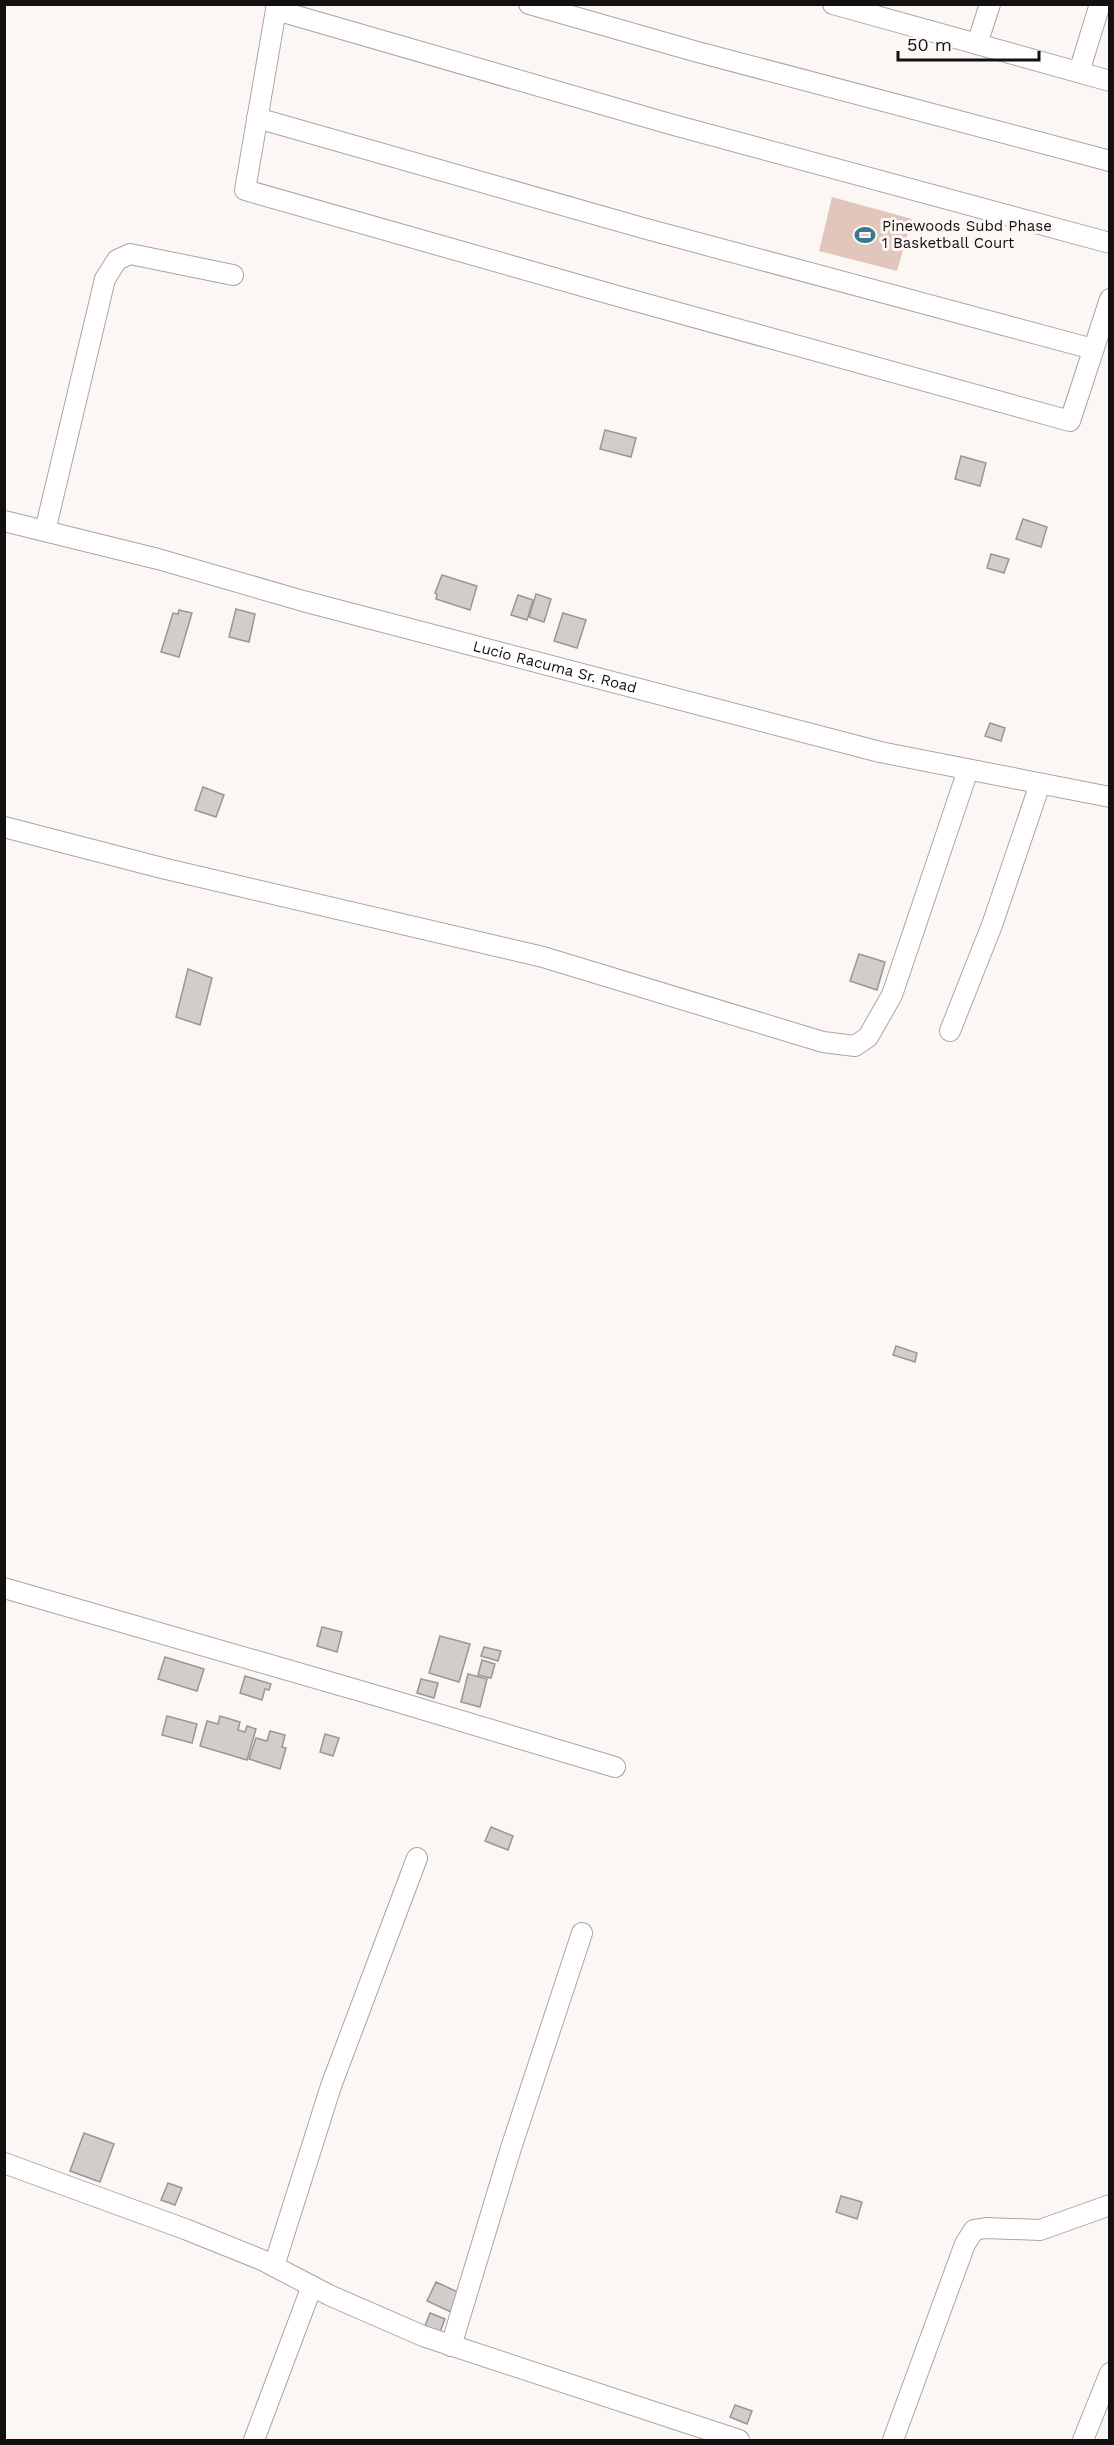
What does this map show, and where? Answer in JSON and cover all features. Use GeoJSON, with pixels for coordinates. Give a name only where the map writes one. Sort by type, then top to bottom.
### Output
{"type":"FeatureCollection","features":[{"type":"Feature","properties":{"kind":"street"},"geometry":{"type":"LineString","coordinates":[[529,4],[705,54],[1110,161]]}},
{"type":"Feature","properties":{"kind":"street"},"geometry":{"type":"LineString","coordinates":[[833,4],[879,11],[977,44],[1110,81]]}},
{"type":"Feature","properties":{"kind":"street"},"geometry":{"type":"LineString","coordinates":[[977,44],[990,4]]}},
{"type":"Feature","properties":{"kind":"street"},"geometry":{"type":"LineString","coordinates":[[1078,72],[1100,4]]}},
{"type":"Feature","properties":{"kind":"street"},"geometry":{"type":"LineString","coordinates":[[1110,243],[670,124],[277,7],[245,190],[644,304],[1070,421],[1110,299]]}},
{"type":"Feature","properties":{"kind":"street"},"geometry":{"type":"LineString","coordinates":[[257,118],[643,228],[1093,349]]}},
{"type":"Feature","properties":{"kind":"street"},"geometry":{"type":"LineString","coordinates":[[45,531],[105,279],[117,260],[130,254],[233,275]]}},
{"type":"Feature","properties":{"kind":"street","name":"Lucio Racuma Sr. Road"},"geometry":{"type":"LineString","coordinates":[[4,521],[158,559],[303,601],[782,728],[880,752],[1110,797]]}},
{"type":"Feature","properties":{"kind":"street"},"geometry":{"type":"LineString","coordinates":[[4,827],[162,868],[543,957],[823,1042],[855,1046],[868,1037],[892,995],[968,770]]}},
{"type":"Feature","properties":{"kind":"street"},"geometry":{"type":"LineString","coordinates":[[950,1031],[992,925],[1040,784]]}},
{"type":"Feature","properties":{"kind":"street"},"geometry":{"type":"LineString","coordinates":[[4,1588],[615,1767]]}},
{"type":"Feature","properties":{"kind":"street"},"geometry":{"type":"LineString","coordinates":[[274,2266],[331,2086],[417,1858]]}},
{"type":"Feature","properties":{"kind":"street"},"geometry":{"type":"LineString","coordinates":[[452,2346],[511,2148],[582,1933]]}},
{"type":"Feature","properties":{"kind":"street"},"geometry":{"type":"LineString","coordinates":[[4,2163],[185,2229],[274,2266],[312,2286],[423,2336],[740,2440]]}},
{"type":"Feature","properties":{"kind":"street"},"geometry":{"type":"LineString","coordinates":[[893,2440],[965,2244],[974,2230],[986,2228],[1040,2230],[1110,2205]]}},
{"type":"Feature","properties":{"kind":"street"},"geometry":{"type":"LineString","coordinates":[[254,2440],[312,2286]]}},
{"type":"Feature","properties":{"kind":"street"},"geometry":{"type":"LineString","coordinates":[[1083,2440],[1110,2373]]}},
{"type":"Feature","properties":{"kind":"shaded area","name":"Pinewoods Subd Phase 1 Basketball Court"},"geometry":{"type":"Polygon","coordinates":[[[832,197],[912,219],[897,271],[819,251],[832,197]]]}},
{"type":"Feature","properties":{"kind":"building"},"geometry":{"type":"Polygon","coordinates":[[[605,430],[636,438],[631,457],[600,449],[605,430]]]}},
{"type":"Feature","properties":{"kind":"building"},"geometry":{"type":"Polygon","coordinates":[[[961,456],[986,463],[980,486],[955,479],[961,456]]]}},
{"type":"Feature","properties":{"kind":"building"},"geometry":{"type":"Polygon","coordinates":[[[1023,519],[1047,527],[1041,547],[1016,539],[1023,519]]]}},
{"type":"Feature","properties":{"kind":"building"},"geometry":{"type":"Polygon","coordinates":[[[991,554],[1009,559],[1004,573],[987,568],[991,554]]]}},
{"type":"Feature","properties":{"kind":"building"},"geometry":{"type":"Polygon","coordinates":[[[442,575],[477,586],[470,610],[436,599],[437,594],[435,593],[442,575]]]}},
{"type":"Feature","properties":{"kind":"building"},"geometry":{"type":"Polygon","coordinates":[[[536,594],[551,599],[544,622],[529,617],[536,594]]]}},
{"type":"Feature","properties":{"kind":"building"},"geometry":{"type":"Polygon","coordinates":[[[518,595],[533,600],[527,620],[511,615],[518,595]]]}},
{"type":"Feature","properties":{"kind":"building"},"geometry":{"type":"Polygon","coordinates":[[[236,609],[255,614],[249,642],[229,637],[236,609]]]}},
{"type":"Feature","properties":{"kind":"building"},"geometry":{"type":"Polygon","coordinates":[[[179,610],[192,613],[179,657],[161,652],[173,613],[178,614],[179,610]]]}},
{"type":"Feature","properties":{"kind":"building"},"geometry":{"type":"Polygon","coordinates":[[[563,613],[586,620],[577,648],[554,641],[563,613]]]}},
{"type":"Feature","properties":{"kind":"building"},"geometry":{"type":"Polygon","coordinates":[[[990,723],[1005,728],[1001,741],[985,736],[990,723]]]}},
{"type":"Feature","properties":{"kind":"building"},"geometry":{"type":"Polygon","coordinates":[[[203,787],[224,795],[216,817],[195,810],[203,787]]]}},
{"type":"Feature","properties":{"kind":"building"},"geometry":{"type":"Polygon","coordinates":[[[859,954],[885,962],[877,990],[850,981],[859,954]]]}},
{"type":"Feature","properties":{"kind":"building"},"geometry":{"type":"Polygon","coordinates":[[[188,969],[212,978],[200,1025],[176,1017],[188,969]]]}},
{"type":"Feature","properties":{"kind":"building"},"geometry":{"type":"Polygon","coordinates":[[[896,1346],[917,1353],[915,1362],[893,1355],[896,1346]]]}},
{"type":"Feature","properties":{"kind":"building"},"geometry":{"type":"Polygon","coordinates":[[[322,1627],[342,1632],[337,1652],[317,1646],[322,1627]]]}},
{"type":"Feature","properties":{"kind":"building"},"geometry":{"type":"Polygon","coordinates":[[[440,1636],[470,1644],[459,1682],[429,1673],[440,1636]]]}},
{"type":"Feature","properties":{"kind":"building"},"geometry":{"type":"Polygon","coordinates":[[[484,1647],[501,1651],[498,1661],[481,1656],[484,1647]]]}},
{"type":"Feature","properties":{"kind":"building"},"geometry":{"type":"Polygon","coordinates":[[[165,1657],[204,1669],[197,1691],[158,1679],[165,1657]]]}},
{"type":"Feature","properties":{"kind":"building"},"geometry":{"type":"Polygon","coordinates":[[[482,1660],[495,1664],[491,1678],[478,1675],[482,1660]]]}},
{"type":"Feature","properties":{"kind":"building"},"geometry":{"type":"Polygon","coordinates":[[[468,1674],[487,1679],[480,1707],[461,1702],[468,1674]]]}},
{"type":"Feature","properties":{"kind":"building"},"geometry":{"type":"Polygon","coordinates":[[[245,1676],[271,1684],[269,1690],[265,1689],[262,1700],[240,1693],[245,1676]]]}},
{"type":"Feature","properties":{"kind":"building"},"geometry":{"type":"Polygon","coordinates":[[[421,1679],[438,1683],[434,1698],[417,1693],[421,1679]]]}},
{"type":"Feature","properties":{"kind":"building"},"geometry":{"type":"Polygon","coordinates":[[[167,1716],[197,1724],[192,1743],[162,1735],[167,1716]]]}},
{"type":"Feature","properties":{"kind":"building"},"geometry":{"type":"Polygon","coordinates":[[[220,1716],[240,1722],[238,1730],[245,1732],[247,1726],[256,1729],[247,1760],[200,1746],[207,1721],[218,1724],[220,1716]]]}},
{"type":"Feature","properties":{"kind":"building"},"geometry":{"type":"Polygon","coordinates":[[[270,1731],[285,1735],[282,1747],[286,1748],[280,1769],[249,1759],[256,1738],[267,1741],[270,1731]]]}},
{"type":"Feature","properties":{"kind":"building"},"geometry":{"type":"Polygon","coordinates":[[[325,1734],[339,1738],[333,1756],[320,1752],[325,1734]]]}},
{"type":"Feature","properties":{"kind":"building"},"geometry":{"type":"Polygon","coordinates":[[[491,1827],[513,1836],[508,1850],[485,1841],[491,1827]]]}},
{"type":"Feature","properties":{"kind":"building"},"geometry":{"type":"Polygon","coordinates":[[[84,2133],[114,2144],[100,2182],[70,2171],[84,2133]]]}},
{"type":"Feature","properties":{"kind":"building"},"geometry":{"type":"Polygon","coordinates":[[[168,2183],[182,2188],[175,2205],[161,2200],[168,2183]]]}},
{"type":"Feature","properties":{"kind":"building"},"geometry":{"type":"Polygon","coordinates":[[[841,2196],[862,2202],[857,2219],[836,2212],[841,2196]]]}},
{"type":"Feature","properties":{"kind":"building"},"geometry":{"type":"Polygon","coordinates":[[[436,2282],[460,2293],[451,2312],[427,2301],[436,2282]]]}},
{"type":"Feature","properties":{"kind":"building"},"geometry":{"type":"Polygon","coordinates":[[[430,2313],[445,2319],[440,2332],[425,2326],[430,2313]]]}},
{"type":"Feature","properties":{"kind":"building"},"geometry":{"type":"Polygon","coordinates":[[[735,2405],[752,2411],[747,2424],[730,2417],[735,2405]]]}},
{"type":"Feature","properties":{"kind":"place","name":"Pinewoods Subd Phase 1 Basketball Court"},"geometry":{"type":"Point","coordinates":[865,235]}}]}
